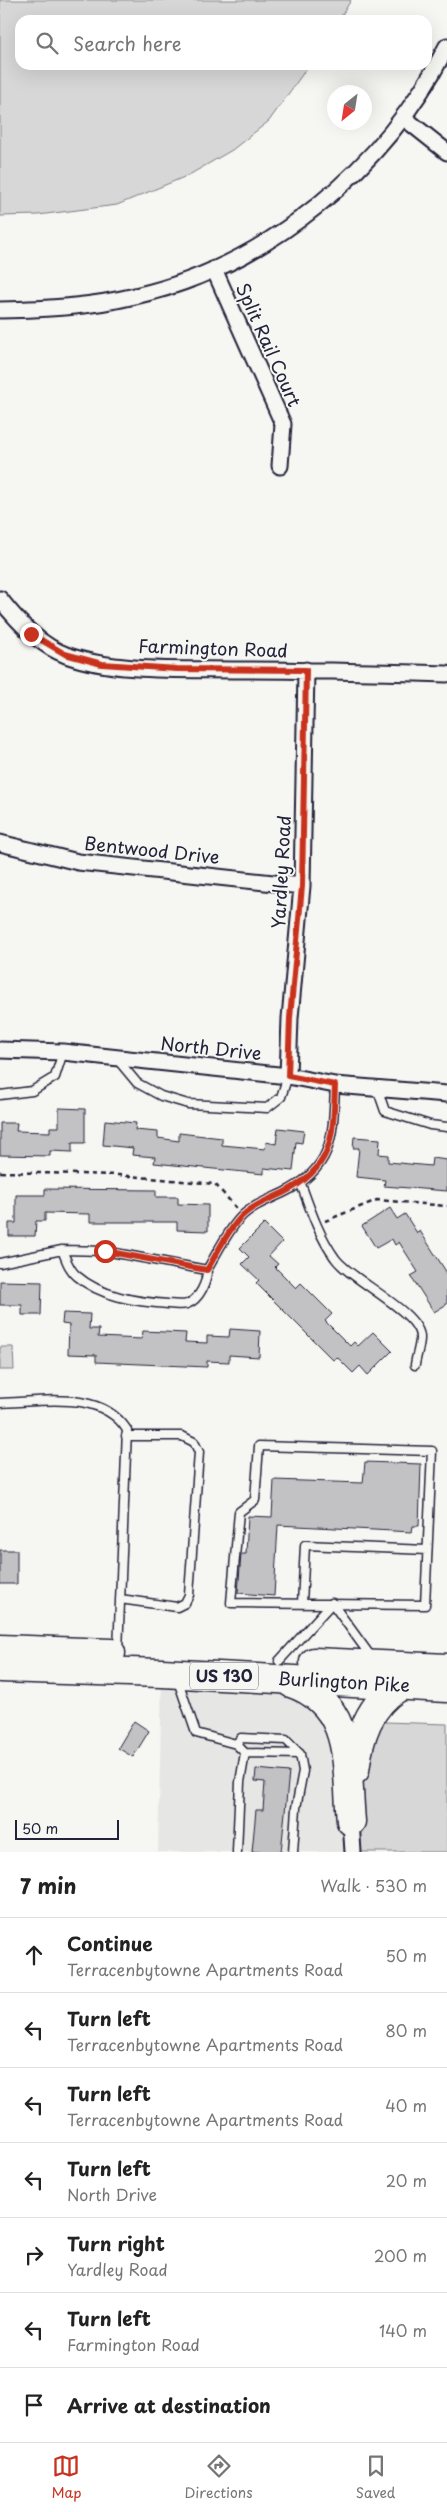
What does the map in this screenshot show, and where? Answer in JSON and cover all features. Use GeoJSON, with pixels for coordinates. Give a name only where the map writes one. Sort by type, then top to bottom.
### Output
{"type":"FeatureCollection","features":[{"type":"Feature","properties":{"kind":"highway","name":"Burlington Pike"},"geometry":{"type":"LineString","coordinates":[[3,1666],[118,1653],[278,1670],[399,1686],[447,1688]]}},
{"type":"Feature","properties":{"kind":"highway","name":"Burlington Pike"},"geometry":{"type":"LineString","coordinates":[[3,1666],[175,1674],[377,1665],[447,1668]]}},
{"type":"Feature","properties":{"kind":"highway"},"geometry":{"type":"LineString","coordinates":[[278,1670],[310,1691],[338,1720],[342,1736],[351,1821]]}},
{"type":"Feature","properties":{"kind":"highway"},"geometry":{"type":"LineString","coordinates":[[351,1821],[356,1759],[361,1735],[378,1704],[399,1686]]}},
{"type":"Feature","properties":{"kind":"street"},"geometry":{"type":"LineString","coordinates":[[0,310],[69,308],[136,296],[214,269],[267,241],[333,193],[367,160],[403,117],[434,73],[447,46]]}},
{"type":"Feature","properties":{"kind":"street"},"geometry":{"type":"LineString","coordinates":[[403,117],[447,152]]}},
{"type":"Feature","properties":{"kind":"street","name":"Split Rail Court"},"geometry":{"type":"LineString","coordinates":[[214,269],[283,424],[280,466]]}},
{"type":"Feature","properties":{"kind":"street","name":"Farmington Road"},"geometry":{"type":"LineString","coordinates":[[0,599],[16,620],[31,634],[65,654],[102,664],[177,669],[447,674]]}},
{"type":"Feature","properties":{"kind":"street","name":"Yardley Road"},"geometry":{"type":"LineString","coordinates":[[288,1076],[290,1018],[302,886],[306,670]]}},
{"type":"Feature","properties":{"kind":"street","name":"Bentwood Drive"},"geometry":{"type":"LineString","coordinates":[[0,843],[78,862],[302,886]]}},
{"type":"Feature","properties":{"kind":"street","name":"North Drive"},"geometry":{"type":"LineString","coordinates":[[0,1050],[63,1052],[288,1076],[335,1085],[447,1094]]}},
{"type":"Feature","properties":{"kind":"street"},"geometry":{"type":"LineString","coordinates":[[351,1821],[353,1852]]}},
{"type":"Feature","properties":{"kind":"lane"},"geometry":{"type":"LineString","coordinates":[[0,1095],[32,1091],[55,1077],[63,1052]]}},
{"type":"Feature","properties":{"kind":"lane"},"geometry":{"type":"LineString","coordinates":[[116,1058],[137,1083],[161,1096],[188,1104],[267,1108],[281,1097],[288,1076]]}},
{"type":"Feature","properties":{"kind":"lane"},"geometry":{"type":"LineString","coordinates":[[62,1250],[76,1276],[94,1287],[120,1297],[148,1302],[185,1305],[194,1300],[207,1279],[207,1270],[244,1215],[258,1204],[302,1184],[322,1163],[333,1129],[335,1085]]}},
{"type":"Feature","properties":{"kind":"lane"},"geometry":{"type":"LineString","coordinates":[[377,1088],[385,1112],[430,1125],[447,1127]]}},
{"type":"Feature","properties":{"kind":"lane"},"geometry":{"type":"LineString","coordinates":[[302,1184],[316,1224],[335,1259],[379,1295],[411,1317],[421,1336],[415,1364]]}},
{"type":"Feature","properties":{"kind":"lane"},"geometry":{"type":"LineString","coordinates":[[0,1263],[62,1250],[105,1251],[207,1270]]}},
{"type":"Feature","properties":{"kind":"lane"},"geometry":{"type":"LineString","coordinates":[[0,1403],[84,1402],[110,1411],[119,1418],[127,1430],[118,1653]]}},
{"type":"Feature","properties":{"kind":"lane"},"geometry":{"type":"LineString","coordinates":[[120,1599],[177,1606],[185,1603],[189,1594],[199,1452],[194,1442],[182,1436],[126,1436]]}},
{"type":"Feature","properties":{"kind":"lane"},"geometry":{"type":"LineString","coordinates":[[258,1446],[432,1451],[427,1550],[425,1605],[231,1603],[239,1512],[255,1500],[258,1446]]}},
{"type":"Feature","properties":{"kind":"lane"},"geometry":{"type":"LineString","coordinates":[[302,1604],[305,1545],[427,1550]]}},
{"type":"Feature","properties":{"kind":"lane"},"geometry":{"type":"LineString","coordinates":[[332,1604],[377,1665]]}},
{"type":"Feature","properties":{"kind":"lane"},"geometry":{"type":"LineString","coordinates":[[278,1670],[332,1604]]}},
{"type":"Feature","properties":{"kind":"lane"},"geometry":{"type":"LineString","coordinates":[[175,1674],[196,1733],[236,1744],[245,1753],[300,1754]]}},
{"type":"Feature","properties":{"kind":"lane"},"geometry":{"type":"LineString","coordinates":[[236,1744],[241,1738],[286,1740],[300,1754],[304,1771],[296,1808],[293,1852]]}},
{"type":"Feature","properties":{"kind":"lane"},"geometry":{"type":"LineString","coordinates":[[237,1852],[240,1782],[245,1753]]}},
{"type":"Feature","properties":{"kind":"path"},"geometry":{"type":"LineString","coordinates":[[0,1172],[118,1175],[215,1184],[244,1215]]}},
{"type":"Feature","properties":{"kind":"path"},"geometry":{"type":"LineString","coordinates":[[316,1224],[377,1200],[447,1206]]}},
{"type":"Feature","properties":{"kind":"shaded area"},"geometry":{"type":"Polygon","coordinates":[[[0,0],[351,0],[342,15],[15,15],[15,70],[305,70],[269,121],[232,150],[189,175],[117,205],[38,215],[0,216],[0,0]]]}},
{"type":"Feature","properties":{"kind":"shaded area"},"geometry":{"type":"Polygon","coordinates":[[[0,1347],[13,1347],[14,1370],[0,1370],[0,1347]]]}},
{"type":"Feature","properties":{"kind":"shaded area"},"geometry":{"type":"Polygon","coordinates":[[[162,1673],[278,1678],[340,1728],[351,1852],[158,1852],[162,1673]]]}},
{"type":"Feature","properties":{"kind":"shaded area"},"geometry":{"type":"Polygon","coordinates":[[[353,1721],[447,1724],[447,1852],[350,1852],[353,1721]]]}},
{"type":"Feature","properties":{"kind":"building"},"geometry":{"type":"Polygon","coordinates":[[[59,1108],[85,1109],[85,1143],[72,1143],[72,1152],[50,1151],[50,1156],[0,1155],[0,1123],[17,1123],[16,1131],[50,1132],[50,1127],[59,1127],[59,1108]]]}},
{"type":"Feature","properties":{"kind":"building"},"geometry":{"type":"Polygon","coordinates":[[[105,1120],[136,1123],[135,1130],[158,1132],[158,1138],[179,1141],[179,1133],[222,1138],[222,1145],[265,1149],[266,1142],[276,1144],[278,1128],[304,1131],[302,1143],[296,1142],[293,1171],[264,1168],[264,1174],[154,1163],[155,1157],[132,1155],[133,1148],[103,1145],[105,1120]]]}},
{"type":"Feature","properties":{"kind":"building"},"geometry":{"type":"Polygon","coordinates":[[[354,1137],[380,1139],[379,1154],[388,1155],[388,1162],[431,1166],[432,1158],[447,1160],[447,1191],[384,1186],[385,1180],[356,1177],[359,1148],[353,1148],[354,1137]]]}},
{"type":"Feature","properties":{"kind":"building"},"geometry":{"type":"Polygon","coordinates":[[[45,1189],[156,1190],[156,1197],[178,1197],[178,1204],[208,1205],[208,1231],[177,1230],[177,1222],[90,1222],[90,1214],[45,1213],[45,1221],[36,1221],[35,1236],[9,1236],[9,1223],[16,1223],[16,1195],[45,1195],[45,1189]]]}},
{"type":"Feature","properties":{"kind":"building"},"geometry":{"type":"Polygon","coordinates":[[[390,1208],[397,1219],[405,1214],[417,1233],[420,1231],[447,1273],[447,1304],[434,1312],[411,1276],[418,1272],[399,1242],[395,1245],[392,1239],[376,1248],[362,1226],[390,1208]]]}},
{"type":"Feature","properties":{"kind":"building"},"geometry":{"type":"Polygon","coordinates":[[[264,1224],[282,1242],[269,1256],[278,1264],[275,1267],[296,1288],[301,1283],[332,1314],[325,1321],[350,1346],[354,1342],[358,1346],[373,1332],[392,1351],[368,1375],[360,1366],[353,1373],[337,1357],[333,1360],[256,1283],[259,1280],[242,1264],[249,1257],[240,1248],[264,1224]]]}},
{"type":"Feature","properties":{"kind":"building"},"geometry":{"type":"Polygon","coordinates":[[[0,1281],[42,1282],[41,1315],[22,1315],[22,1305],[0,1305],[0,1281]]]}},
{"type":"Feature","properties":{"kind":"building"},"geometry":{"type":"Polygon","coordinates":[[[63,1313],[90,1314],[89,1329],[99,1329],[98,1337],[142,1339],[143,1331],[186,1333],[185,1342],[207,1343],[207,1336],[229,1337],[230,1329],[260,1331],[259,1357],[229,1355],[229,1362],[207,1361],[207,1367],[96,1362],[96,1355],[68,1354],[69,1325],[62,1324],[63,1313]]]}},
{"type":"Feature","properties":{"kind":"building"},"geometry":{"type":"Polygon","coordinates":[[[365,1462],[421,1464],[419,1526],[413,1526],[412,1532],[278,1525],[274,1596],[238,1593],[241,1554],[246,1554],[248,1516],[272,1517],[274,1480],[363,1483],[365,1462]]]}},
{"type":"Feature","properties":{"kind":"building"},"geometry":{"type":"Polygon","coordinates":[[[0,1550],[17,1550],[17,1584],[0,1584],[0,1550]]]}},
{"type":"Feature","properties":{"kind":"building"},"geometry":{"type":"Polygon","coordinates":[[[134,1721],[149,1731],[133,1757],[118,1748],[134,1721]]]}},
{"type":"Feature","properties":{"kind":"building"},"geometry":{"type":"Polygon","coordinates":[[[256,1769],[289,1772],[281,1852],[252,1852],[256,1810],[263,1810],[265,1782],[255,1781],[256,1769]]]}},
{"type":"Feature","properties":{"kind":"route"},"geometry":{"type":"LineString","coordinates":[[31,634],[65,654],[102,664],[177,669],[306,670],[302,886],[290,1018],[288,1076],[335,1085],[333,1129],[322,1163],[302,1184],[258,1204],[240,1218],[207,1270],[105,1251]]}}]}
